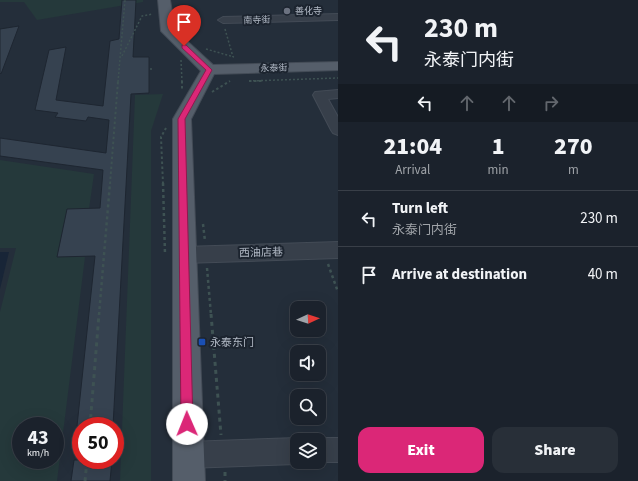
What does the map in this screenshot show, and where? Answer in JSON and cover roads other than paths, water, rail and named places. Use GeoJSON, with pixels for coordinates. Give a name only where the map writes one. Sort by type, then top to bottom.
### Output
{"type":"FeatureCollection","features":[{"type":"Feature","properties":{"kind":"main road"},"geometry":{"type":"LineString","coordinates":[[164,0],[168,31],[209,70],[182,119],[183,255],[188,481]]}},
{"type":"Feature","properties":{"kind":"main road","name":"永泰街"},"geometry":{"type":"LineString","coordinates":[[209,70],[338,66]]}},
{"type":"Feature","properties":{"kind":"street","name":"南寺街"},"geometry":{"type":"LineString","coordinates":[[223,20],[338,17]]}},
{"type":"Feature","properties":{"kind":"street"},"geometry":{"type":"LineString","coordinates":[[338,94],[320,95],[338,130]]}},
{"type":"Feature","properties":{"kind":"street","name":"西油店巷"},"geometry":{"type":"LineString","coordinates":[[183,255],[331,251]]}},
{"type":"Feature","properties":{"kind":"street"},"geometry":{"type":"LineString","coordinates":[[326,450],[338,450]]}},
{"type":"Feature","properties":{"kind":"street"},"geometry":{"type":"LineString","coordinates":[[188,455],[223,455],[290,451]]}},
{"type":"Feature","properties":{"kind":"water"},"geometry":{"type":"Polygon","coordinates":[[[0,252],[9,252],[0,289],[0,252]]]}},
{"type":"Feature","properties":{"kind":"place","name":"善化寺"},"geometry":{"type":"Point","coordinates":[287,11]}},
{"type":"Feature","properties":{"kind":"place","name":"永泰东门"},"geometry":{"type":"Point","coordinates":[202,342]}}]}
